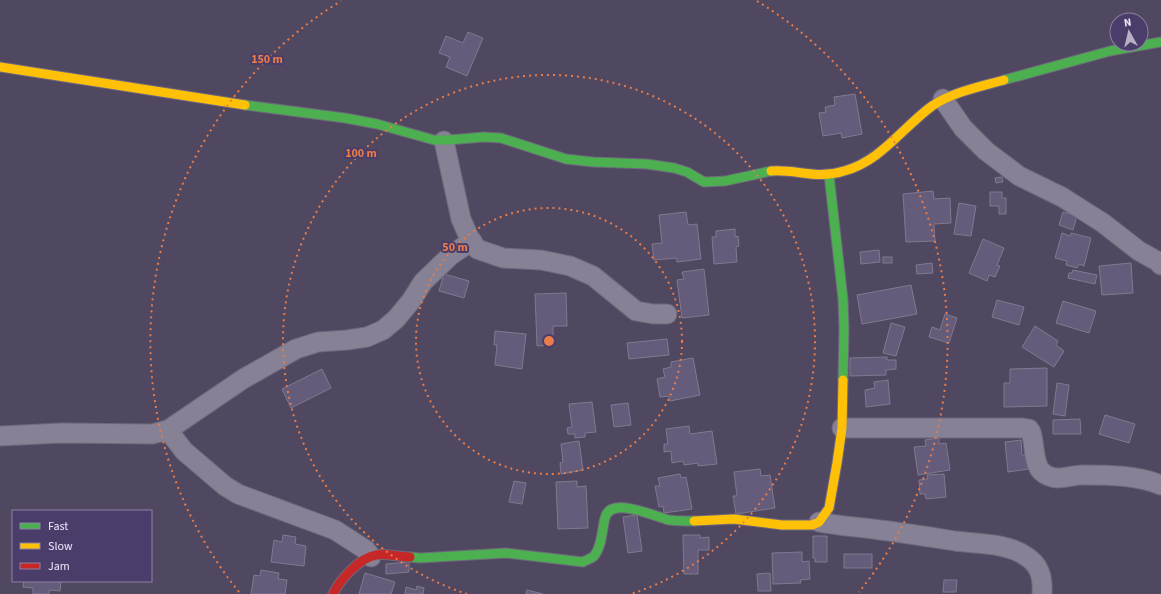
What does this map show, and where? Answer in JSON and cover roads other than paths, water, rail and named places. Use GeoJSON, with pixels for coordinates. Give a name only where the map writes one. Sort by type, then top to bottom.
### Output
{"type":"FeatureCollection","features":[{"type":"Feature","properties":{"kind":"street"},"geometry":{"type":"LineString","coordinates":[[0,67],[257,107],[345,118],[378,124],[434,140],[444,141],[474,137],[492,137],[566,159],[652,164],[674,168],[688,172],[704,182],[709,182],[724,181],[776,170],[829,176],[862,165],[873,159],[922,114],[943,99],[954,94],[1048,66],[1110,51],[1161,42]]}},
{"type":"Feature","properties":{"kind":"street"},"geometry":{"type":"LineString","coordinates":[[943,99],[964,128],[986,151],[1019,176],[1062,197],[1103,224],[1139,251],[1157,260],[1161,265]]}},
{"type":"Feature","properties":{"kind":"street"},"geometry":{"type":"LineString","coordinates":[[444,141],[461,219],[472,241],[478,249],[503,258],[541,260],[570,266],[593,276],[636,311],[653,314],[667,314]]}},
{"type":"Feature","properties":{"kind":"street"},"geometry":{"type":"LineString","coordinates":[[333,594],[338,584],[344,577],[364,560],[380,555],[420,558],[506,554],[583,562],[596,553],[606,515],[610,510],[620,507],[637,510],[670,520],[684,521],[734,518],[782,524],[805,525],[812,525],[819,522],[829,508],[838,463],[842,428],[844,328],[843,299],[829,176]]}},
{"type":"Feature","properties":{"kind":"street"},"geometry":{"type":"LineString","coordinates":[[0,436],[62,433],[152,434],[168,430],[243,379],[296,349],[318,342],[347,340],[367,336],[383,330],[396,319],[411,301],[423,282],[450,255],[472,241]]}},
{"type":"Feature","properties":{"kind":"street"},"geometry":{"type":"LineString","coordinates":[[842,428],[1029,429],[1031,432],[1036,462],[1042,471],[1050,476],[1058,478],[1081,475],[1135,477],[1161,485]]}},
{"type":"Feature","properties":{"kind":"street"},"geometry":{"type":"LineString","coordinates":[[168,430],[184,451],[225,486],[238,494],[335,530],[366,550],[371,557]]}},
{"type":"Feature","properties":{"kind":"street"},"geometry":{"type":"LineString","coordinates":[[819,522],[839,526],[895,532],[1002,547],[1023,554],[1032,560],[1039,569],[1042,582],[1042,594]]}}]}
